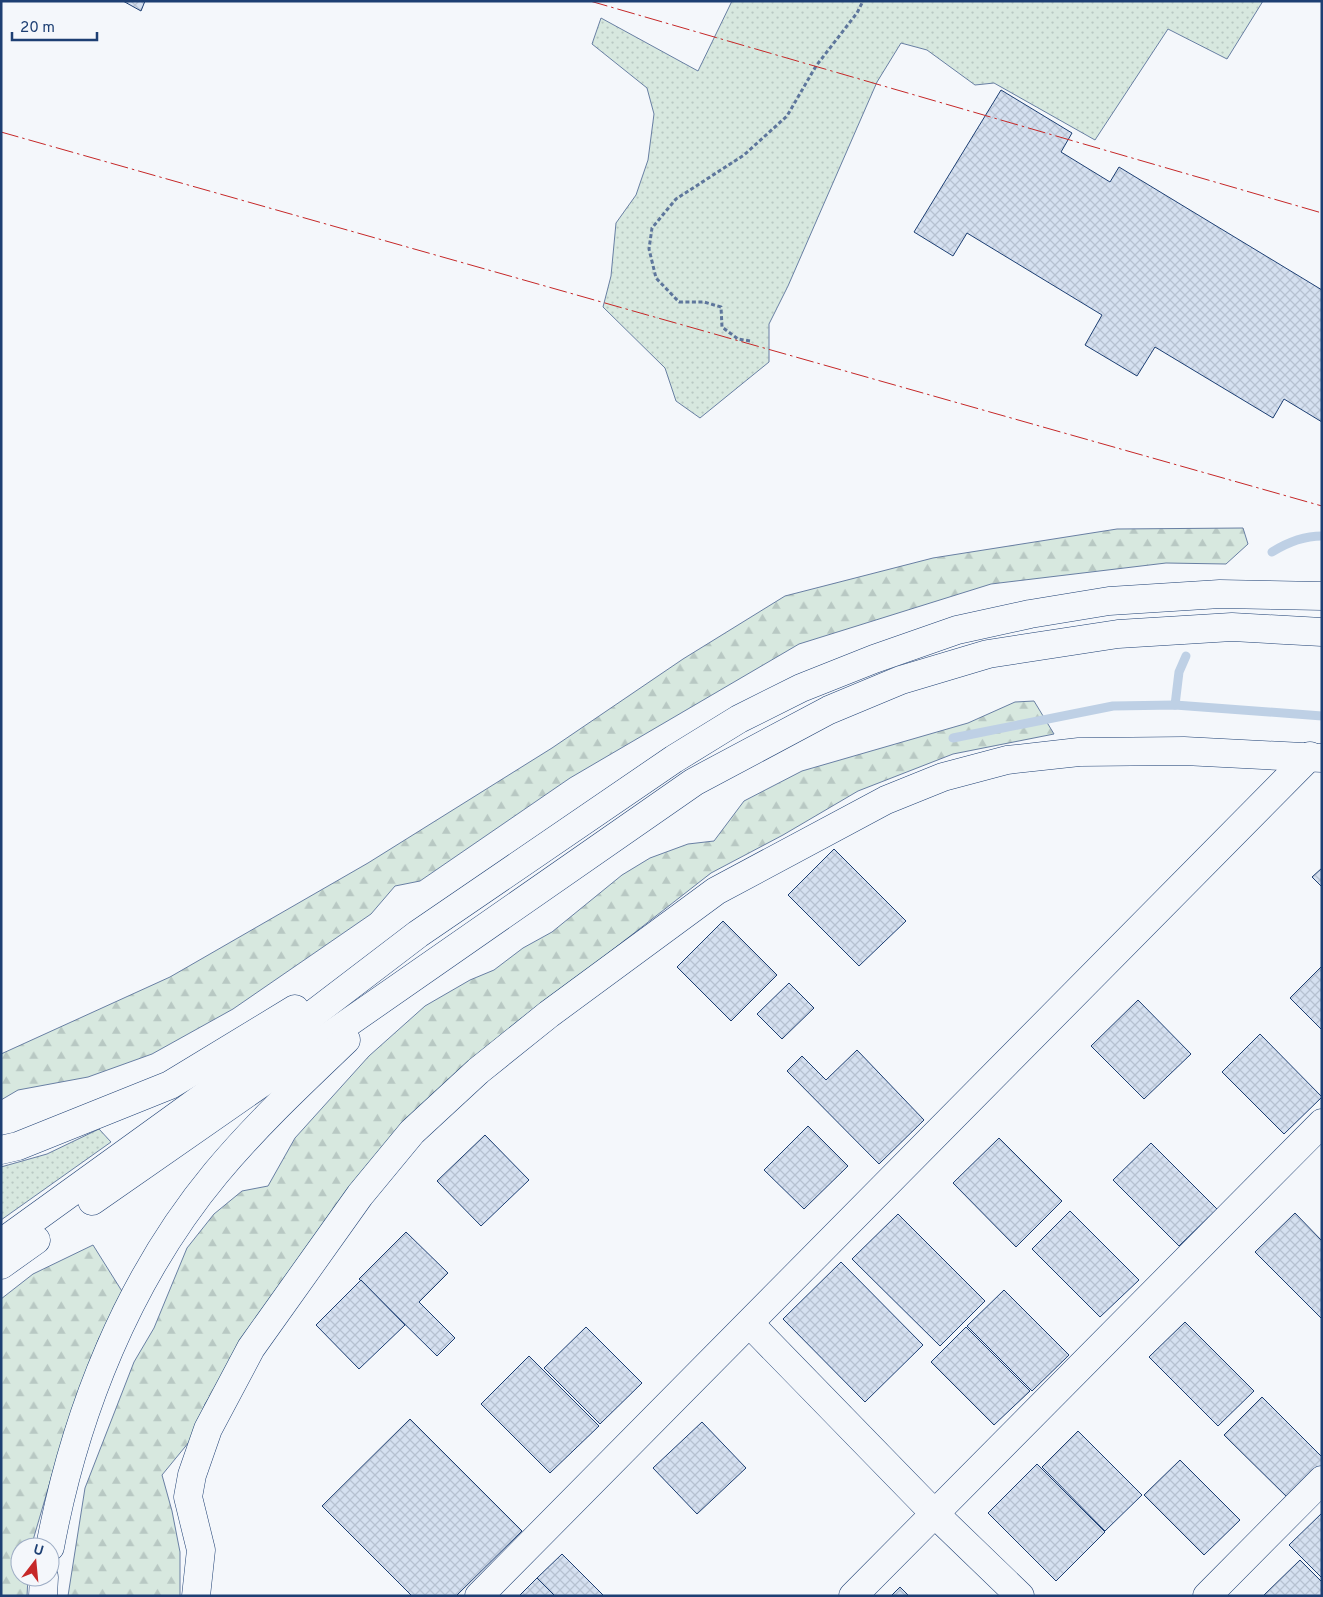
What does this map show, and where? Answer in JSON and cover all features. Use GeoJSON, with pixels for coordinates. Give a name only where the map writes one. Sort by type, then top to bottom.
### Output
{"type":"FeatureCollection","features":[{"type":"Feature","properties":{"kind":"main road"},"geometry":{"type":"LineString","coordinates":[[1,1150],[170,1085],[418,934],[674,760],[739,719],[800,688],[874,659],[957,630],[1109,601],[1220,594],[1322,596]]}},
{"type":"Feature","properties":{"kind":"main road"},"geometry":{"type":"LineString","coordinates":[[1,1265],[410,978],[694,782],[829,710],[901,680],[988,654],[1118,634],[1232,627],[1322,632]]}},
{"type":"Feature","properties":{"kind":"main road"},"geometry":{"type":"LineString","coordinates":[[196,1596],[201,1550],[188,1497],[192,1475],[208,1429],[251,1348],[360,1195],[412,1132],[478,1071],[549,1014],[716,891],[886,800],[943,777],[1007,760],[1078,752],[1184,751],[1316,757]]}},
{"type":"Feature","properties":{"kind":"main road"},"geometry":{"type":"LineString","coordinates":[[478,1596],[1316,757]]}},
{"type":"Feature","properties":{"kind":"main road"},"geometry":{"type":"LineString","coordinates":[[1,1242],[228,1079],[418,934]]}},
{"type":"Feature","properties":{"kind":"main road"},"geometry":{"type":"LineString","coordinates":[[52,1537],[56,1511],[82,1417],[105,1360],[132,1303],[173,1231],[215,1174],[268,1114],[410,978]]}},
{"type":"Feature","properties":{"kind":"main road"},"geometry":{"type":"LineString","coordinates":[[853,1596],[1322,1123]]}},
{"type":"Feature","properties":{"kind":"main road"},"geometry":{"type":"LineString","coordinates":[[750,1324],[935,1514],[1020,1596]]}},
{"type":"Feature","properties":{"kind":"main road"},"geometry":{"type":"LineString","coordinates":[[1207,1596],[1322,1480]]}},
{"type":"Feature","properties":{"kind":"path"},"geometry":{"type":"LineString","coordinates":[[750,341],[738,339],[722,327],[721,307],[704,302],[679,302],[656,278],[649,249],[652,228],[676,199],[744,155],[787,116],[816,66],[857,12],[863,1]]}},
{"type":"Feature","properties":{"kind":"green space"},"geometry":{"type":"Polygon","coordinates":[[[732,1],[1263,1],[1227,59],[1168,29],[1095,140],[994,83],[975,85],[927,50],[901,43],[877,82],[788,286],[769,324],[769,362],[700,418],[676,401],[665,368],[603,307],[611,276],[616,223],[636,195],[648,160],[654,114],[647,88],[592,44],[601,18],[698,71],[732,1]]]}},
{"type":"Feature","properties":{"kind":"green space"},"geometry":{"type":"Polygon","coordinates":[[[1243,528],[1248,544],[1226,564],[1166,563],[991,584],[799,644],[570,778],[420,881],[395,886],[371,914],[233,1009],[152,1054],[88,1077],[18,1090],[1,1100],[1,1054],[170,977],[368,863],[552,748],[683,659],[785,596],[933,558],[1117,529],[1243,528]]]}},
{"type":"Feature","properties":{"kind":"green space"},"geometry":{"type":"Polygon","coordinates":[[[1034,701],[1054,734],[953,754],[858,791],[783,835],[711,873],[565,987],[455,1077],[228,1367],[205,1404],[194,1436],[162,1475],[172,1511],[180,1552],[180,1596],[68,1596],[85,1488],[134,1362],[154,1328],[187,1248],[214,1214],[242,1191],[268,1186],[295,1138],[369,1056],[425,1006],[470,980],[494,970],[523,948],[552,932],[622,875],[650,858],[688,844],[714,841],[744,801],[802,771],[968,723],[1015,702],[1034,701]]]}},
{"type":"Feature","properties":{"kind":"green space"},"geometry":{"type":"Polygon","coordinates":[[[99,1129],[111,1142],[1,1220],[1,1167],[47,1154],[99,1129]]]}},
{"type":"Feature","properties":{"kind":"green space"},"geometry":{"type":"Polygon","coordinates":[[[93,1245],[125,1296],[99,1338],[67,1424],[34,1537],[10,1537],[10,1587],[27,1587],[27,1596],[1,1596],[1,1299],[33,1274],[93,1245]]]}},
{"type":"Feature","properties":{"kind":"building"},"geometry":{"type":"Polygon","coordinates":[[[123,1],[145,1],[141,11],[123,1]]]}},
{"type":"Feature","properties":{"kind":"building"},"geometry":{"type":"Polygon","coordinates":[[[1001,90],[1072,133],[1061,152],[1110,182],[1119,167],[1322,290],[1322,422],[1284,399],[1273,418],[1155,347],[1137,376],[1085,345],[1102,315],[967,233],[953,256],[914,232],[1001,90]]]}},
{"type":"Feature","properties":{"kind":"building"},"geometry":{"type":"Polygon","coordinates":[[[834,849],[906,921],[859,966],[788,895],[834,849]]]}},
{"type":"Feature","properties":{"kind":"building"},"geometry":{"type":"Polygon","coordinates":[[[1322,868],[1322,887],[1312,877],[1322,868]]]}},
{"type":"Feature","properties":{"kind":"building"},"geometry":{"type":"Polygon","coordinates":[[[723,921],[777,975],[731,1021],[677,967],[723,921]]]}},
{"type":"Feature","properties":{"kind":"building"},"geometry":{"type":"Polygon","coordinates":[[[1322,966],[1322,1030],[1290,998],[1322,966]]]}},
{"type":"Feature","properties":{"kind":"building"},"geometry":{"type":"Polygon","coordinates":[[[789,983],[814,1008],[782,1039],[757,1014],[789,983]]]}},
{"type":"Feature","properties":{"kind":"building"},"geometry":{"type":"Polygon","coordinates":[[[1138,1000],[1191,1054],[1144,1099],[1091,1046],[1138,1000]]]}},
{"type":"Feature","properties":{"kind":"building"},"geometry":{"type":"Polygon","coordinates":[[[1260,1034],[1322,1097],[1284,1134],[1222,1072],[1260,1034]]]}},
{"type":"Feature","properties":{"kind":"building"},"geometry":{"type":"Polygon","coordinates":[[[857,1050],[924,1120],[879,1164],[787,1071],[802,1056],[826,1080],[857,1050]]]}},
{"type":"Feature","properties":{"kind":"building"},"geometry":{"type":"Polygon","coordinates":[[[808,1126],[848,1166],[804,1209],[764,1170],[808,1126]]]}},
{"type":"Feature","properties":{"kind":"building"},"geometry":{"type":"Polygon","coordinates":[[[485,1135],[529,1180],[481,1226],[437,1181],[485,1135]]]}},
{"type":"Feature","properties":{"kind":"building"},"geometry":{"type":"Polygon","coordinates":[[[999,1138],[1062,1201],[1016,1247],[953,1183],[999,1138]]]}},
{"type":"Feature","properties":{"kind":"building"},"geometry":{"type":"Polygon","coordinates":[[[1151,1143],[1217,1209],[1179,1246],[1113,1180],[1151,1143]]]}},
{"type":"Feature","properties":{"kind":"building"},"geometry":{"type":"Polygon","coordinates":[[[1070,1211],[1139,1280],[1100,1317],[1032,1249],[1070,1211]]]}},
{"type":"Feature","properties":{"kind":"building"},"geometry":{"type":"Polygon","coordinates":[[[1295,1213],[1322,1241],[1322,1319],[1255,1252],[1295,1213]]]}},
{"type":"Feature","properties":{"kind":"building"},"geometry":{"type":"Polygon","coordinates":[[[898,1214],[985,1301],[940,1346],[852,1259],[898,1214]]]}},
{"type":"Feature","properties":{"kind":"building"},"geometry":{"type":"Polygon","coordinates":[[[406,1232],[448,1273],[419,1302],[455,1338],[437,1356],[359,1279],[406,1232]]]}},
{"type":"Feature","properties":{"kind":"building"},"geometry":{"type":"Polygon","coordinates":[[[841,1262],[923,1345],[865,1402],[783,1319],[841,1262]]]}},
{"type":"Feature","properties":{"kind":"building"},"geometry":{"type":"Polygon","coordinates":[[[361,1280],[405,1325],[359,1369],[316,1325],[361,1280]]]}},
{"type":"Feature","properties":{"kind":"building"},"geometry":{"type":"Polygon","coordinates":[[[1004,1290],[1069,1355],[1032,1391],[967,1326],[1004,1290]]]}},
{"type":"Feature","properties":{"kind":"building"},"geometry":{"type":"Polygon","coordinates":[[[1185,1322],[1254,1391],[1218,1426],[1149,1357],[1185,1322]]]}},
{"type":"Feature","properties":{"kind":"building"},"geometry":{"type":"Polygon","coordinates":[[[586,1327],[642,1383],[600,1424],[544,1368],[586,1327]]]}},
{"type":"Feature","properties":{"kind":"building"},"geometry":{"type":"Polygon","coordinates":[[[966,1327],[1030,1391],[994,1425],[931,1362],[966,1327]]]}},
{"type":"Feature","properties":{"kind":"building"},"geometry":{"type":"Polygon","coordinates":[[[529,1356],[599,1426],[550,1473],[481,1404],[529,1356]]]}},
{"type":"Feature","properties":{"kind":"building"},"geometry":{"type":"Polygon","coordinates":[[[1262,1397],[1322,1457],[1322,1474],[1293,1503],[1224,1435],[1262,1397]]]}},
{"type":"Feature","properties":{"kind":"building"},"geometry":{"type":"Polygon","coordinates":[[[410,1419],[522,1531],[456,1596],[412,1596],[322,1506],[410,1419]]]}},
{"type":"Feature","properties":{"kind":"building"},"geometry":{"type":"Polygon","coordinates":[[[702,1422],[746,1468],[697,1514],[653,1468],[702,1422]]]}},
{"type":"Feature","properties":{"kind":"building"},"geometry":{"type":"Polygon","coordinates":[[[1078,1431],[1142,1495],[1105,1531],[1042,1467],[1078,1431]]]}},
{"type":"Feature","properties":{"kind":"building"},"geometry":{"type":"Polygon","coordinates":[[[1180,1460],[1240,1520],[1204,1555],[1144,1495],[1180,1460]]]}},
{"type":"Feature","properties":{"kind":"building"},"geometry":{"type":"Polygon","coordinates":[[[1037,1464],[1105,1532],[1056,1581],[988,1513],[1037,1464]]]}},
{"type":"Feature","properties":{"kind":"building"},"geometry":{"type":"Polygon","coordinates":[[[1322,1513],[1322,1578],[1289,1545],[1322,1513]]]}},
{"type":"Feature","properties":{"kind":"building"},"geometry":{"type":"Polygon","coordinates":[[[562,1554],[604,1596],[555,1596],[537,1578],[562,1554]]]}},
{"type":"Feature","properties":{"kind":"building"},"geometry":{"type":"Polygon","coordinates":[[[1300,1560],[1322,1582],[1322,1596],[1263,1596],[1300,1560]]]}},
{"type":"Feature","properties":{"kind":"building"},"geometry":{"type":"Polygon","coordinates":[[[537,1578],[555,1596],[519,1596],[537,1578]]]}},
{"type":"Feature","properties":{"kind":"building"},"geometry":{"type":"Polygon","coordinates":[[[900,1587],[909,1596],[891,1596],[900,1587]]]}},
{"type":"Feature","properties":{"kind":"waterway"},"geometry":{"type":"LineString","coordinates":[[1272,552],[1296,540],[1322,536]]}},
{"type":"Feature","properties":{"kind":"waterway"},"geometry":{"type":"LineString","coordinates":[[1175,705],[1179,672],[1186,656]]}},
{"type":"Feature","properties":{"kind":"waterway"},"geometry":{"type":"LineString","coordinates":[[953,738],[1113,706],[1175,705],[1322,716]]}},
{"type":"Feature","properties":{"kind":"power"},"geometry":{"type":"LineString","coordinates":[[590,1],[1322,213]]}},
{"type":"Feature","properties":{"kind":"power"},"geometry":{"type":"LineString","coordinates":[[1,132],[1322,506]]}}]}
